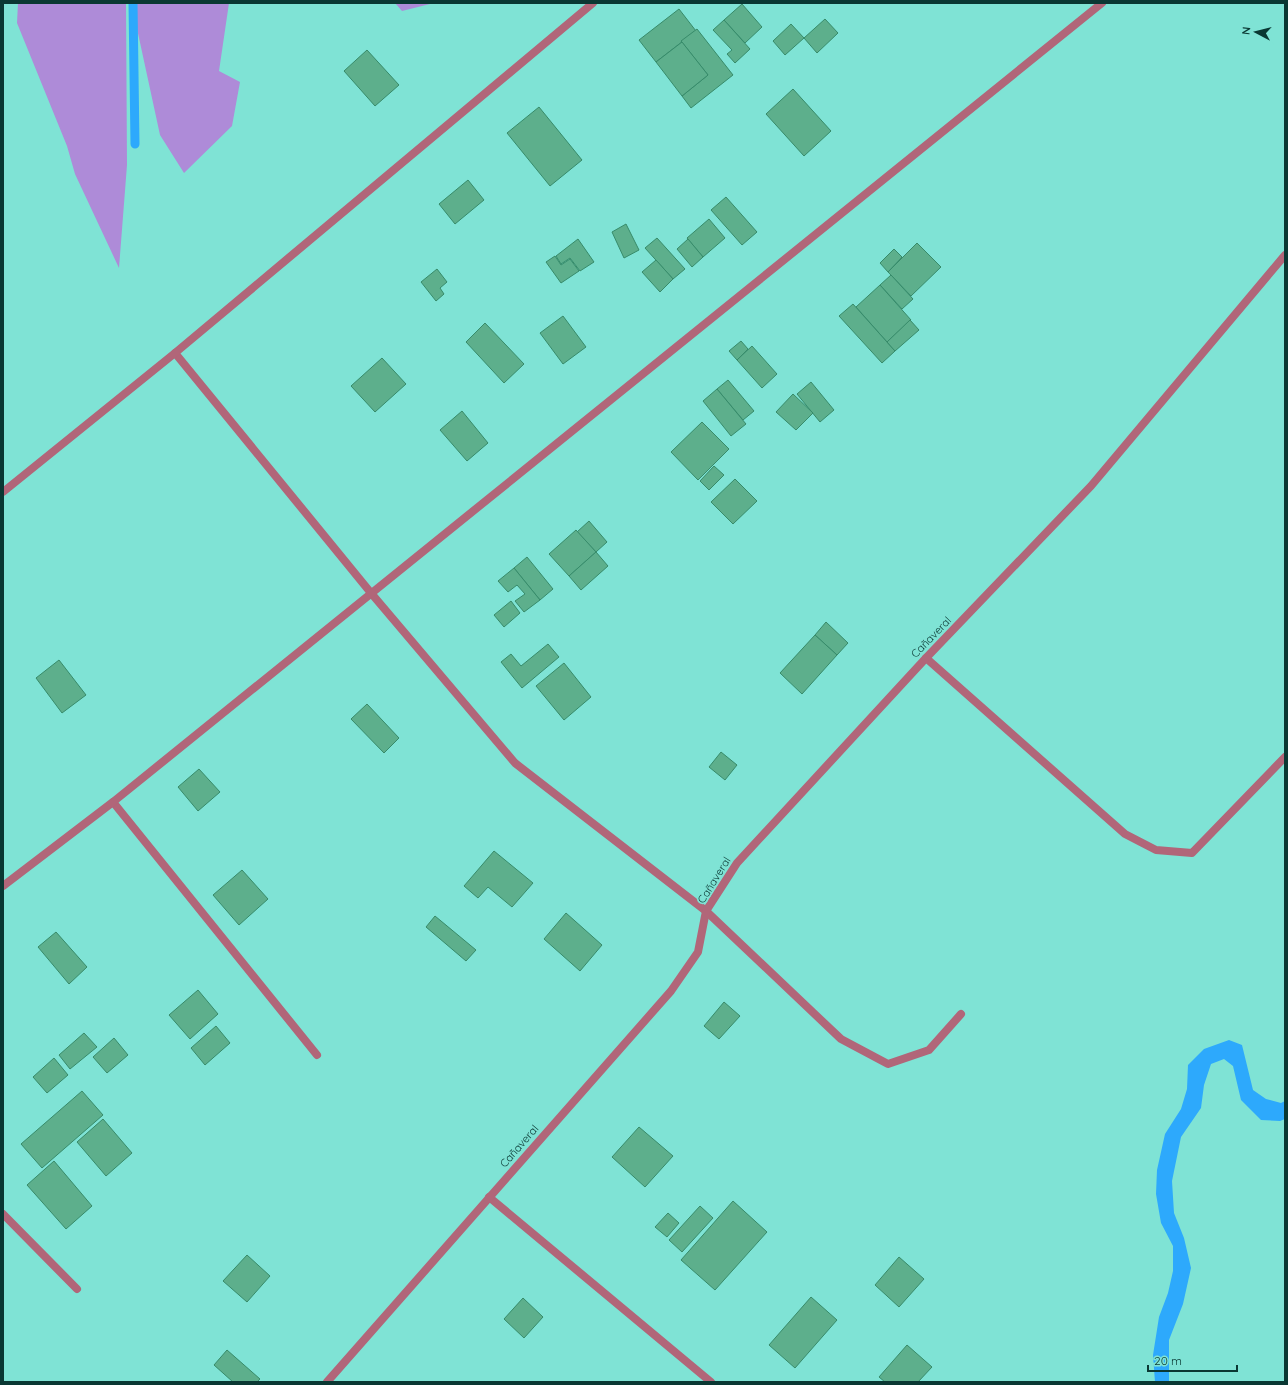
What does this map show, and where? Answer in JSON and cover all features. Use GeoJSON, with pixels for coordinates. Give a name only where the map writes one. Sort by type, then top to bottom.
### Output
{"type":"FeatureCollection","features":[{"type":"Feature","properties":{"kind":"street"},"geometry":{"type":"LineString","coordinates":[[3,492],[175,353],[592,3]]}},
{"type":"Feature","properties":{"kind":"street"},"geometry":{"type":"LineString","coordinates":[[3,886],[113,802],[1102,3]]}},
{"type":"Feature","properties":{"kind":"street","name":"Cañaveral"},"geometry":{"type":"LineString","coordinates":[[327,1382],[671,991],[698,952],[706,911],[737,863],[926,658],[1091,486],[1285,255]]}},
{"type":"Feature","properties":{"kind":"street"},"geometry":{"type":"LineString","coordinates":[[175,353],[371,593],[515,763],[706,911],[841,1039],[888,1064],[929,1050],[962,1014]]}},
{"type":"Feature","properties":{"kind":"street"},"geometry":{"type":"LineString","coordinates":[[926,658],[1126,834],[1156,850],[1192,853],[1285,757]]}},
{"type":"Feature","properties":{"kind":"street"},"geometry":{"type":"LineString","coordinates":[[113,802],[317,1055]]}},
{"type":"Feature","properties":{"kind":"street"},"geometry":{"type":"LineString","coordinates":[[489,1197],[710,1382]]}},
{"type":"Feature","properties":{"kind":"street"},"geometry":{"type":"LineString","coordinates":[[3,1214],[77,1289]]}},
{"type":"Feature","properties":{"kind":"shaded area"},"geometry":{"type":"Polygon","coordinates":[[[18,3],[126,3],[127,165],[119,268],[75,174],[67,146],[17,23],[18,3]]]}},
{"type":"Feature","properties":{"kind":"shaded area"},"geometry":{"type":"Polygon","coordinates":[[[137,3],[229,3],[219,71],[240,82],[232,126],[184,173],[160,135],[136,24],[137,3]]]}},
{"type":"Feature","properties":{"kind":"shaded area"},"geometry":{"type":"Polygon","coordinates":[[[395,3],[434,3],[402,11],[395,3]]]}},
{"type":"Feature","properties":{"kind":"water"},"geometry":{"type":"Polygon","coordinates":[[[1229,1040],[1242,1045],[1253,1090],[1266,1099],[1281,1103],[1285,1101],[1285,1119],[1280,1121],[1261,1120],[1241,1100],[1233,1066],[1224,1059],[1211,1064],[1204,1085],[1201,1108],[1181,1137],[1172,1181],[1174,1213],[1184,1238],[1191,1268],[1183,1304],[1169,1340],[1169,1382],[1155,1382],[1153,1355],[1159,1317],[1168,1293],[1173,1271],[1173,1246],[1161,1223],[1156,1194],[1157,1170],[1165,1134],[1181,1109],[1187,1089],[1188,1065],[1204,1049],[1229,1040]]]}},
{"type":"Feature","properties":{"kind":"building"},"geometry":{"type":"Polygon","coordinates":[[[742,4],[762,27],[745,43],[724,20],[742,4]]]}},
{"type":"Feature","properties":{"kind":"building"},"geometry":{"type":"Polygon","coordinates":[[[679,9],[696,31],[656,62],[639,40],[679,9]]]}},
{"type":"Feature","properties":{"kind":"building"},"geometry":{"type":"Polygon","coordinates":[[[825,19],[838,33],[817,53],[804,38],[825,19]]]}},
{"type":"Feature","properties":{"kind":"building"},"geometry":{"type":"Polygon","coordinates":[[[724,20],[750,49],[735,63],[727,54],[732,50],[713,30],[724,20]]]}},
{"type":"Feature","properties":{"kind":"building"},"geometry":{"type":"Polygon","coordinates":[[[791,24],[804,38],[785,55],[773,41],[791,24]]]}},
{"type":"Feature","properties":{"kind":"building"},"geometry":{"type":"Polygon","coordinates":[[[697,29],[733,75],[691,108],[682,96],[708,75],[681,41],[697,29]]]}},
{"type":"Feature","properties":{"kind":"building"},"geometry":{"type":"Polygon","coordinates":[[[682,42],[708,75],[682,96],[656,62],[682,42]]]}},
{"type":"Feature","properties":{"kind":"building"},"geometry":{"type":"Polygon","coordinates":[[[367,50],[399,85],[375,106],[344,71],[367,50]]]}},
{"type":"Feature","properties":{"kind":"building"},"geometry":{"type":"Polygon","coordinates":[[[793,89],[831,131],[804,156],[766,114],[793,89]]]}},
{"type":"Feature","properties":{"kind":"building"},"geometry":{"type":"Polygon","coordinates":[[[539,107],[582,160],[550,186],[507,133],[539,107]]]}},
{"type":"Feature","properties":{"kind":"building"},"geometry":{"type":"Polygon","coordinates":[[[468,180],[484,200],[455,224],[439,204],[468,180]]]}},
{"type":"Feature","properties":{"kind":"building"},"geometry":{"type":"Polygon","coordinates":[[[726,197],[757,232],[742,245],[711,210],[726,197]]]}},
{"type":"Feature","properties":{"kind":"building"},"geometry":{"type":"Polygon","coordinates":[[[709,219],[725,238],[703,257],[687,238],[709,219]]]}},
{"type":"Feature","properties":{"kind":"building"},"geometry":{"type":"Polygon","coordinates":[[[626,224],[639,250],[624,258],[612,232],[626,224]]]}},
{"type":"Feature","properties":{"kind":"building"},"geometry":{"type":"Polygon","coordinates":[[[657,238],[685,269],[673,279],[645,248],[657,238]]]}},
{"type":"Feature","properties":{"kind":"building"},"geometry":{"type":"Polygon","coordinates":[[[578,239],[594,262],[580,271],[570,258],[561,264],[556,256],[578,239]]]}},
{"type":"Feature","properties":{"kind":"building"},"geometry":{"type":"Polygon","coordinates":[[[688,239],[703,257],[692,267],[677,249],[688,239]]]}},
{"type":"Feature","properties":{"kind":"building"},"geometry":{"type":"Polygon","coordinates":[[[917,243],[941,267],[911,296],[888,272],[917,243]]]}},
{"type":"Feature","properties":{"kind":"building"},"geometry":{"type":"Polygon","coordinates":[[[894,249],[902,257],[888,272],[880,263],[894,249]]]}},
{"type":"Feature","properties":{"kind":"building"},"geometry":{"type":"Polygon","coordinates":[[[555,256],[561,265],[570,259],[579,271],[561,283],[546,262],[555,256]]]}},
{"type":"Feature","properties":{"kind":"building"},"geometry":{"type":"Polygon","coordinates":[[[656,260],[673,279],[660,292],[642,272],[656,260]]]}},
{"type":"Feature","properties":{"kind":"building"},"geometry":{"type":"Polygon","coordinates":[[[437,269],[447,282],[440,288],[444,294],[436,301],[421,282],[437,269]]]}},
{"type":"Feature","properties":{"kind":"building"},"geometry":{"type":"Polygon","coordinates":[[[891,275],[913,299],[902,309],[880,285],[891,275]]]}},
{"type":"Feature","properties":{"kind":"building"},"geometry":{"type":"Polygon","coordinates":[[[880,285],[911,320],[887,342],[856,307],[880,285]]]}},
{"type":"Feature","properties":{"kind":"building"},"geometry":{"type":"Polygon","coordinates":[[[853,304],[895,351],[882,363],[839,316],[853,304]]]}},
{"type":"Feature","properties":{"kind":"building"},"geometry":{"type":"Polygon","coordinates":[[[563,316],[586,347],[563,364],[540,333],[563,316]]]}},
{"type":"Feature","properties":{"kind":"building"},"geometry":{"type":"Polygon","coordinates":[[[910,320],[919,330],[895,351],[887,342],[910,320]]]}},
{"type":"Feature","properties":{"kind":"building"},"geometry":{"type":"Polygon","coordinates":[[[485,323],[524,364],[504,383],[466,342],[485,323]]]}},
{"type":"Feature","properties":{"kind":"building"},"geometry":{"type":"Polygon","coordinates":[[[741,341],[748,349],[737,360],[729,351],[741,341]]]}},
{"type":"Feature","properties":{"kind":"building"},"geometry":{"type":"Polygon","coordinates":[[[752,346],[777,374],[762,388],[737,360],[752,346]]]}},
{"type":"Feature","properties":{"kind":"building"},"geometry":{"type":"Polygon","coordinates":[[[382,358],[406,384],[375,412],[351,386],[382,358]]]}},
{"type":"Feature","properties":{"kind":"building"},"geometry":{"type":"Polygon","coordinates":[[[728,380],[754,411],[743,420],[717,389],[728,380]]]}},
{"type":"Feature","properties":{"kind":"building"},"geometry":{"type":"Polygon","coordinates":[[[811,382],[834,410],[820,422],[797,394],[811,382]]]}},
{"type":"Feature","properties":{"kind":"building"},"geometry":{"type":"Polygon","coordinates":[[[717,389],[746,424],[731,436],[703,401],[717,389]]]}},
{"type":"Feature","properties":{"kind":"building"},"geometry":{"type":"Polygon","coordinates":[[[793,394],[813,413],[796,430],[776,412],[793,394]]]}},
{"type":"Feature","properties":{"kind":"building"},"geometry":{"type":"Polygon","coordinates":[[[462,411],[488,443],[467,461],[440,430],[462,411]]]}},
{"type":"Feature","properties":{"kind":"building"},"geometry":{"type":"Polygon","coordinates":[[[702,422],[729,449],[698,480],[671,452],[702,422]]]}},
{"type":"Feature","properties":{"kind":"building"},"geometry":{"type":"Polygon","coordinates":[[[714,466],[724,475],[709,490],[700,481],[714,466]]]}},
{"type":"Feature","properties":{"kind":"building"},"geometry":{"type":"Polygon","coordinates":[[[735,479],[757,501],[733,524],[711,502],[735,479]]]}},
{"type":"Feature","properties":{"kind":"building"},"geometry":{"type":"Polygon","coordinates":[[[589,521],[607,542],[596,552],[577,532],[589,521]]]}},
{"type":"Feature","properties":{"kind":"building"},"geometry":{"type":"Polygon","coordinates":[[[576,530],[596,552],[569,576],[549,554],[576,530]]]}},
{"type":"Feature","properties":{"kind":"building"},"geometry":{"type":"Polygon","coordinates":[[[596,552],[608,566],[581,590],[569,576],[596,552]]]}},
{"type":"Feature","properties":{"kind":"building"},"geometry":{"type":"Polygon","coordinates":[[[527,557],[553,589],[540,600],[514,568],[527,557]]]}},
{"type":"Feature","properties":{"kind":"building"},"geometry":{"type":"Polygon","coordinates":[[[514,568],[540,600],[524,612],[515,601],[525,594],[517,585],[508,592],[498,581],[514,568]]]}},
{"type":"Feature","properties":{"kind":"building"},"geometry":{"type":"Polygon","coordinates":[[[511,601],[520,613],[504,627],[494,615],[511,601]]]}},
{"type":"Feature","properties":{"kind":"building"},"geometry":{"type":"Polygon","coordinates":[[[826,622],[848,643],[837,655],[815,635],[826,622]]]}},
{"type":"Feature","properties":{"kind":"building"},"geometry":{"type":"Polygon","coordinates":[[[815,635],[837,655],[802,694],[780,673],[815,635]]]}},
{"type":"Feature","properties":{"kind":"building"},"geometry":{"type":"Polygon","coordinates":[[[548,644],[559,657],[522,688],[501,662],[511,654],[521,666],[548,644]]]}},
{"type":"Feature","properties":{"kind":"building"},"geometry":{"type":"Polygon","coordinates":[[[59,660],[86,695],[62,713],[36,678],[59,660]]]}},
{"type":"Feature","properties":{"kind":"building"},"geometry":{"type":"Polygon","coordinates":[[[564,663],[591,697],[564,720],[536,686],[564,663]]]}},
{"type":"Feature","properties":{"kind":"building"},"geometry":{"type":"Polygon","coordinates":[[[367,704],[399,738],[384,753],[351,719],[367,704]]]}},
{"type":"Feature","properties":{"kind":"building"},"geometry":{"type":"Polygon","coordinates":[[[721,752],[737,765],[725,780],[709,767],[721,752]]]}},
{"type":"Feature","properties":{"kind":"building"},"geometry":{"type":"Polygon","coordinates":[[[199,769],[220,792],[198,811],[178,787],[199,769]]]}},
{"type":"Feature","properties":{"kind":"building"},"geometry":{"type":"Polygon","coordinates":[[[494,851],[533,883],[512,907],[488,887],[478,898],[464,886],[494,851]]]}},
{"type":"Feature","properties":{"kind":"building"},"geometry":{"type":"Polygon","coordinates":[[[242,870],[268,899],[239,925],[213,895],[242,870]]]}},
{"type":"Feature","properties":{"kind":"building"},"geometry":{"type":"Polygon","coordinates":[[[566,913],[602,945],[580,971],[544,939],[566,913]]]}},
{"type":"Feature","properties":{"kind":"building"},"geometry":{"type":"Polygon","coordinates":[[[435,916],[476,950],[466,961],[426,927],[435,916]]]}},
{"type":"Feature","properties":{"kind":"building"},"geometry":{"type":"Polygon","coordinates":[[[56,932],[87,967],[69,984],[38,947],[56,932]]]}},
{"type":"Feature","properties":{"kind":"building"},"geometry":{"type":"Polygon","coordinates":[[[198,990],[218,1014],[190,1039],[169,1015],[198,990]]]}},
{"type":"Feature","properties":{"kind":"building"},"geometry":{"type":"Polygon","coordinates":[[[724,1002],[740,1016],[719,1039],[704,1026],[724,1002]]]}},
{"type":"Feature","properties":{"kind":"building"},"geometry":{"type":"Polygon","coordinates":[[[216,1026],[230,1043],[205,1065],[191,1048],[216,1026]]]}},
{"type":"Feature","properties":{"kind":"building"},"geometry":{"type":"Polygon","coordinates":[[[84,1033],[97,1047],[70,1069],[59,1055],[84,1033]]]}},
{"type":"Feature","properties":{"kind":"building"},"geometry":{"type":"Polygon","coordinates":[[[114,1038],[128,1055],[107,1073],[93,1057],[114,1038]]]}},
{"type":"Feature","properties":{"kind":"building"},"geometry":{"type":"Polygon","coordinates":[[[54,1058],[68,1075],[47,1093],[33,1077],[54,1058]]]}},
{"type":"Feature","properties":{"kind":"building"},"geometry":{"type":"Polygon","coordinates":[[[82,1091],[103,1115],[42,1168],[21,1144],[82,1091]]]}},
{"type":"Feature","properties":{"kind":"building"},"geometry":{"type":"Polygon","coordinates":[[[103,1119],[132,1153],[106,1176],[77,1142],[103,1119]]]}},
{"type":"Feature","properties":{"kind":"building"},"geometry":{"type":"Polygon","coordinates":[[[639,1127],[673,1156],[645,1187],[612,1157],[639,1127]]]}},
{"type":"Feature","properties":{"kind":"building"},"geometry":{"type":"Polygon","coordinates":[[[54,1161],[92,1206],[66,1229],[27,1185],[54,1161]]]}},
{"type":"Feature","properties":{"kind":"building"},"geometry":{"type":"Polygon","coordinates":[[[733,1201],[767,1232],[715,1290],[681,1260],[733,1201]]]}},
{"type":"Feature","properties":{"kind":"building"},"geometry":{"type":"Polygon","coordinates":[[[700,1206],[713,1218],[682,1252],[669,1240],[700,1206]]]}},
{"type":"Feature","properties":{"kind":"building"},"geometry":{"type":"Polygon","coordinates":[[[668,1213],[679,1223],[667,1237],[655,1227],[668,1213]]]}},
{"type":"Feature","properties":{"kind":"building"},"geometry":{"type":"Polygon","coordinates":[[[247,1255],[270,1276],[247,1302],[223,1281],[247,1255]]]}},
{"type":"Feature","properties":{"kind":"building"},"geometry":{"type":"Polygon","coordinates":[[[899,1257],[924,1279],[899,1307],[875,1285],[899,1257]]]}},
{"type":"Feature","properties":{"kind":"building"},"geometry":{"type":"Polygon","coordinates":[[[811,1297],[837,1320],[795,1368],[769,1345],[811,1297]]]}},
{"type":"Feature","properties":{"kind":"building"},"geometry":{"type":"Polygon","coordinates":[[[523,1298],[543,1317],[524,1338],[504,1319],[523,1298]]]}},
{"type":"Feature","properties":{"kind":"building"},"geometry":{"type":"Polygon","coordinates":[[[907,1345],[932,1367],[918,1382],[885,1382],[879,1377],[907,1345]]]}},
{"type":"Feature","properties":{"kind":"building"},"geometry":{"type":"Polygon","coordinates":[[[227,1350],[260,1379],[257,1382],[233,1382],[214,1365],[227,1350]]]}},
{"type":"Feature","properties":{"kind":"waterway"},"geometry":{"type":"LineString","coordinates":[[133,3],[135,144]]}}]}
